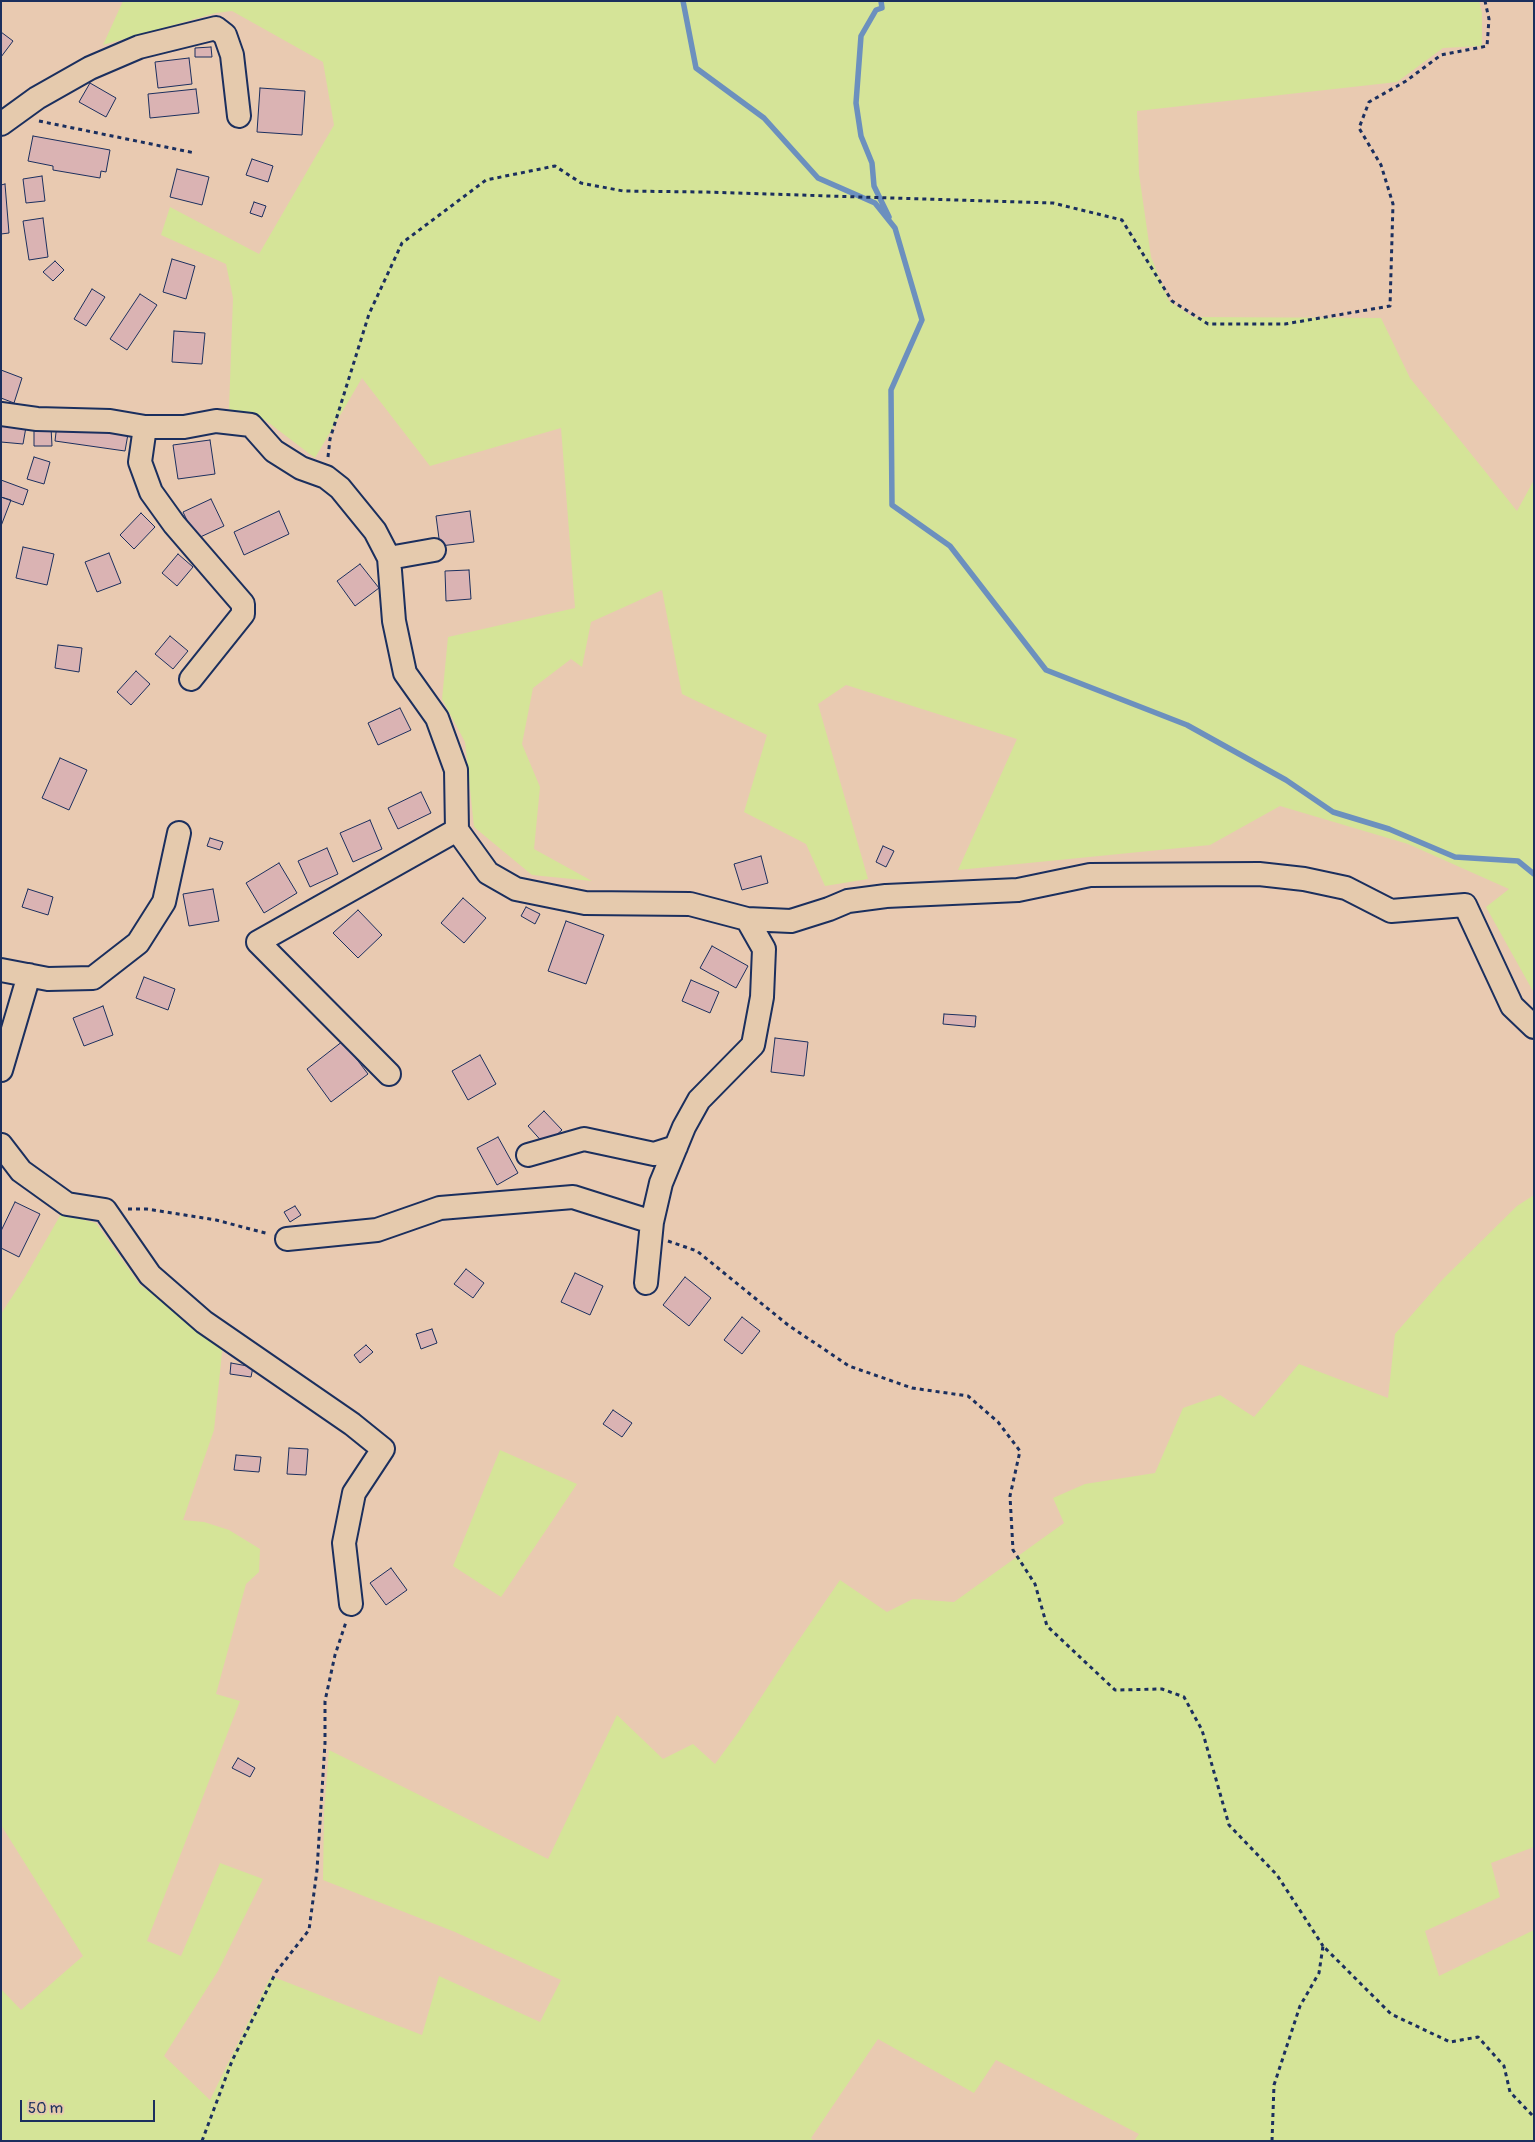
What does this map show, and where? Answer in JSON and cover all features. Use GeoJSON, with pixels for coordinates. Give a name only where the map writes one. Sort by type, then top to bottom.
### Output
{"type":"FeatureCollection","features":[{"type":"Feature","properties":{"kind":"street"},"geometry":{"type":"LineString","coordinates":[[7,120],[37,98],[90,68],[139,47],[216,28],[224,34],[232,55],[239,116]]}},
{"type":"Feature","properties":{"kind":"street"},"geometry":{"type":"LineString","coordinates":[[1,414],[37,419],[110,420],[145,427],[184,427],[216,421],[251,425],[274,451],[302,468],[326,477],[340,488],[375,530],[389,558],[394,621],[405,673],[437,718],[456,770],[457,830],[488,873],[516,889],[585,903],[690,904],[747,919],[791,921],[848,901],[886,896],[1018,890],[1090,875],[1259,874],[1304,878],[1346,888],[1391,911],[1465,905],[1512,1006],[1534,1026]]}},
{"type":"Feature","properties":{"kind":"street"},"geometry":{"type":"LineString","coordinates":[[145,427],[140,462],[151,492],[174,524],[243,604],[243,614],[191,679]]}},
{"type":"Feature","properties":{"kind":"street"},"geometry":{"type":"LineString","coordinates":[[389,558],[434,550]]}},
{"type":"Feature","properties":{"kind":"street"},"geometry":{"type":"LineString","coordinates":[[389,1074],[258,942],[457,830]]}},
{"type":"Feature","properties":{"kind":"street"},"geometry":{"type":"LineString","coordinates":[[1,970],[48,979],[92,978],[138,943],[164,902],[179,833]]}},
{"type":"Feature","properties":{"kind":"street"},"geometry":{"type":"LineString","coordinates":[[646,1283],[652,1229],[661,1183],[676,1146],[699,1100],[753,1045],[762,997],[764,949],[747,919]]}},
{"type":"Feature","properties":{"kind":"street"},"geometry":{"type":"LineString","coordinates":[[1,1070],[29,976]]}},
{"type":"Feature","properties":{"kind":"street"},"geometry":{"type":"LineString","coordinates":[[528,1155],[584,1139],[654,1154],[676,1146]]}},
{"type":"Feature","properties":{"kind":"street"},"geometry":{"type":"LineString","coordinates":[[1,1145],[21,1172],[67,1204],[105,1210],[150,1275],[204,1322],[352,1424],[383,1449],[354,1493],[344,1543],[351,1604]]}},
{"type":"Feature","properties":{"kind":"street"},"geometry":{"type":"LineString","coordinates":[[287,1239],[377,1230],[440,1208],[573,1197],[652,1229]]}},
{"type":"Feature","properties":{"kind":"path"},"geometry":{"type":"LineString","coordinates":[[326,477],[330,439],[369,314],[402,242],[486,180],[555,166],[581,183],[623,192],[703,192],[1054,203],[1122,220],[1172,300],[1208,324],[1285,324],[1390,306],[1393,204],[1381,164],[1359,128],[1369,102],[1406,81],[1441,55],[1486,46],[1489,19],[1485,1]]}},
{"type":"Feature","properties":{"kind":"path"},"geometry":{"type":"LineString","coordinates":[[7,120],[195,153]]}},
{"type":"Feature","properties":{"kind":"path"},"geometry":{"type":"LineString","coordinates":[[105,1210],[147,1209],[177,1213],[216,1220],[287,1239]]}},
{"type":"Feature","properties":{"kind":"path"},"geometry":{"type":"LineString","coordinates":[[652,1229],[698,1251],[788,1325],[849,1366],[912,1388],[968,1396],[998,1422],[1020,1451],[1010,1496],[1013,1550],[1035,1584],[1047,1626],[1115,1690],[1162,1689],[1184,1697],[1202,1730],[1229,1825],[1277,1875],[1323,1946],[1390,2014],[1450,2042],[1478,2037],[1504,2066],[1510,2092],[1534,2117]]}},
{"type":"Feature","properties":{"kind":"path"},"geometry":{"type":"LineString","coordinates":[[202,2141],[232,2060],[276,1972],[309,1930],[317,1870],[325,1743],[325,1701],[335,1655],[351,1604]]}},
{"type":"Feature","properties":{"kind":"path"},"geometry":{"type":"LineString","coordinates":[[1272,2141],[1274,2085],[1300,2006],[1319,1973],[1323,1946]]}},
{"type":"Feature","properties":{"kind":"green space"},"geometry":{"type":"Polygon","coordinates":[[[123,1],[1479,1],[1482,13],[1482,46],[1443,48],[1397,82],[1137,111],[1139,174],[1151,257],[1169,301],[1193,317],[1381,318],[1410,378],[1517,511],[1534,480],[1534,993],[1486,907],[1509,889],[1408,844],[1280,806],[1210,845],[958,870],[1017,739],[846,685],[818,704],[868,879],[825,886],[806,844],[744,812],[767,735],[682,694],[662,590],[591,622],[582,667],[571,659],[533,688],[522,744],[540,787],[534,849],[592,881],[532,875],[474,827],[465,742],[442,699],[448,637],[575,608],[561,428],[430,466],[362,378],[315,458],[265,420],[229,409],[233,298],[226,264],[161,235],[170,207],[259,254],[334,125],[323,62],[232,11],[216,13],[103,45],[123,1]]]}},
{"type":"Feature","properties":{"kind":"green space"},"geometry":{"type":"Polygon","coordinates":[[[1534,1195],[1534,1847],[1491,1863],[1500,1897],[1425,1931],[1439,1976],[1534,1930],[1534,2141],[1134,2141],[1139,2134],[996,2060],[974,2093],[878,2039],[811,2138],[814,2141],[1,2141],[1,1989],[21,2010],[83,1956],[1,1825],[1,1314],[25,1277],[61,1214],[96,1223],[140,1285],[223,1343],[214,1430],[183,1520],[204,1522],[229,1530],[260,1549],[259,1572],[246,1584],[216,1694],[240,1701],[147,1941],[181,1956],[220,1863],[263,1879],[218,1971],[164,2056],[210,2100],[271,1976],[422,2035],[439,1976],[540,2022],[561,1980],[455,1932],[323,1880],[324,1812],[329,1750],[548,1859],[617,1715],[663,1759],[693,1744],[715,1764],[840,1580],[887,1612],[913,1599],[954,1602],[1064,1523],[1053,1498],[1085,1484],[1155,1473],[1183,1408],[1220,1395],[1254,1417],[1299,1364],[1388,1398],[1395,1334],[1443,1279],[1517,1206],[1534,1195]]]}},
{"type":"Feature","properties":{"kind":"green space"},"geometry":{"type":"Polygon","coordinates":[[[500,1450],[577,1484],[501,1597],[453,1566],[500,1450]]]}},
{"type":"Feature","properties":{"kind":"building"},"geometry":{"type":"Polygon","coordinates":[[[1,32],[13,41],[1,57],[1,32]]]}},
{"type":"Feature","properties":{"kind":"building"},"geometry":{"type":"Polygon","coordinates":[[[211,47],[212,57],[195,57],[195,48],[211,47]]]}},
{"type":"Feature","properties":{"kind":"building"},"geometry":{"type":"Polygon","coordinates":[[[189,58],[192,84],[158,88],[155,62],[189,58]]]}},
{"type":"Feature","properties":{"kind":"building"},"geometry":{"type":"Polygon","coordinates":[[[90,83],[116,98],[106,117],[79,102],[90,83]]]}},
{"type":"Feature","properties":{"kind":"building"},"geometry":{"type":"Polygon","coordinates":[[[260,88],[305,91],[302,135],[257,132],[260,88]]]}},
{"type":"Feature","properties":{"kind":"building"},"geometry":{"type":"Polygon","coordinates":[[[196,89],[199,113],[150,118],[148,94],[196,89]]]}},
{"type":"Feature","properties":{"kind":"building"},"geometry":{"type":"Polygon","coordinates":[[[33,136],[110,150],[106,172],[101,171],[100,178],[53,170],[53,166],[28,161],[33,136]]]}},
{"type":"Feature","properties":{"kind":"building"},"geometry":{"type":"Polygon","coordinates":[[[252,159],[273,166],[268,182],[246,175],[252,159]]]}},
{"type":"Feature","properties":{"kind":"building"},"geometry":{"type":"Polygon","coordinates":[[[177,169],[209,177],[202,205],[170,197],[177,169]]]}},
{"type":"Feature","properties":{"kind":"building"},"geometry":{"type":"Polygon","coordinates":[[[42,176],[45,201],[26,203],[23,179],[42,176]]]}},
{"type":"Feature","properties":{"kind":"building"},"geometry":{"type":"Polygon","coordinates":[[[5,184],[9,233],[1,234],[1,185],[5,184]]]}},
{"type":"Feature","properties":{"kind":"building"},"geometry":{"type":"Polygon","coordinates":[[[254,202],[266,206],[262,217],[250,213],[254,202]]]}},
{"type":"Feature","properties":{"kind":"building"},"geometry":{"type":"Polygon","coordinates":[[[43,218],[48,257],[29,260],[23,221],[43,218]]]}},
{"type":"Feature","properties":{"kind":"building"},"geometry":{"type":"Polygon","coordinates":[[[172,259],[195,266],[186,299],[163,292],[172,259]]]}},
{"type":"Feature","properties":{"kind":"building"},"geometry":{"type":"Polygon","coordinates":[[[55,261],[64,270],[53,281],[43,272],[55,261]]]}},
{"type":"Feature","properties":{"kind":"building"},"geometry":{"type":"Polygon","coordinates":[[[92,289],[105,297],[86,326],[74,319],[92,289]]]}},
{"type":"Feature","properties":{"kind":"building"},"geometry":{"type":"Polygon","coordinates":[[[140,294],[157,305],[127,350],[110,339],[140,294]]]}},
{"type":"Feature","properties":{"kind":"building"},"geometry":{"type":"Polygon","coordinates":[[[174,331],[205,333],[202,364],[172,362],[174,331]]]}},
{"type":"Feature","properties":{"kind":"building"},"geometry":{"type":"Polygon","coordinates":[[[1,370],[22,378],[14,403],[1,398],[1,370]]]}},
{"type":"Feature","properties":{"kind":"building"},"geometry":{"type":"Polygon","coordinates":[[[1,424],[26,427],[23,444],[1,442],[1,424]]]}},
{"type":"Feature","properties":{"kind":"building"},"geometry":{"type":"Polygon","coordinates":[[[57,424],[128,434],[125,451],[55,441],[57,424]]]}},
{"type":"Feature","properties":{"kind":"building"},"geometry":{"type":"Polygon","coordinates":[[[34,427],[51,427],[52,446],[34,446],[34,427]]]}},
{"type":"Feature","properties":{"kind":"building"},"geometry":{"type":"Polygon","coordinates":[[[210,440],[215,474],[178,479],[173,445],[210,440]]]}},
{"type":"Feature","properties":{"kind":"building"},"geometry":{"type":"Polygon","coordinates":[[[34,457],[50,462],[44,484],[27,479],[34,457]]]}},
{"type":"Feature","properties":{"kind":"building"},"geometry":{"type":"Polygon","coordinates":[[[1,480],[28,490],[23,505],[1,497],[1,480]]]}},
{"type":"Feature","properties":{"kind":"building"},"geometry":{"type":"Polygon","coordinates":[[[1,497],[11,500],[1,526],[1,497]]]}},
{"type":"Feature","properties":{"kind":"building"},"geometry":{"type":"Polygon","coordinates":[[[211,499],[224,526],[196,539],[183,512],[211,499]]]}},
{"type":"Feature","properties":{"kind":"building"},"geometry":{"type":"Polygon","coordinates":[[[279,511],[289,534],[244,555],[234,532],[279,511]]]}},
{"type":"Feature","properties":{"kind":"building"},"geometry":{"type":"Polygon","coordinates":[[[470,511],[474,542],[440,546],[436,516],[470,511]]]}},
{"type":"Feature","properties":{"kind":"building"},"geometry":{"type":"Polygon","coordinates":[[[141,513],[155,527],[134,549],[120,535],[141,513]]]}},
{"type":"Feature","properties":{"kind":"building"},"geometry":{"type":"Polygon","coordinates":[[[23,547],[54,554],[47,585],[16,578],[23,547]]]}},
{"type":"Feature","properties":{"kind":"building"},"geometry":{"type":"Polygon","coordinates":[[[109,553],[121,583],[97,592],[85,562],[109,553]]]}},
{"type":"Feature","properties":{"kind":"building"},"geometry":{"type":"Polygon","coordinates":[[[178,554],[193,567],[177,586],[162,573],[178,554]]]}},
{"type":"Feature","properties":{"kind":"building"},"geometry":{"type":"Polygon","coordinates":[[[360,564],[379,588],[355,606],[337,581],[360,564]]]}},
{"type":"Feature","properties":{"kind":"building"},"geometry":{"type":"Polygon","coordinates":[[[469,570],[471,599],[446,601],[445,571],[469,570]]]}},
{"type":"Feature","properties":{"kind":"building"},"geometry":{"type":"Polygon","coordinates":[[[170,636],[188,651],[173,669],[155,654],[170,636]]]}},
{"type":"Feature","properties":{"kind":"building"},"geometry":{"type":"Polygon","coordinates":[[[58,645],[82,648],[79,672],[55,668],[58,645]]]}},
{"type":"Feature","properties":{"kind":"building"},"geometry":{"type":"Polygon","coordinates":[[[136,671],[150,684],[131,705],[117,692],[136,671]]]}},
{"type":"Feature","properties":{"kind":"building"},"geometry":{"type":"Polygon","coordinates":[[[400,708],[411,730],[378,745],[368,723],[400,708]]]}},
{"type":"Feature","properties":{"kind":"building"},"geometry":{"type":"Polygon","coordinates":[[[60,758],[87,770],[69,810],[42,798],[60,758]]]}},
{"type":"Feature","properties":{"kind":"building"},"geometry":{"type":"Polygon","coordinates":[[[421,792],[431,813],[398,829],[388,808],[421,792]]]}},
{"type":"Feature","properties":{"kind":"building"},"geometry":{"type":"Polygon","coordinates":[[[370,820],[382,849],[353,862],[340,833],[370,820]]]}},
{"type":"Feature","properties":{"kind":"building"},"geometry":{"type":"Polygon","coordinates":[[[210,838],[223,842],[220,850],[207,846],[210,838]]]}},
{"type":"Feature","properties":{"kind":"building"},"geometry":{"type":"Polygon","coordinates":[[[883,846],[894,851],[886,867],[876,862],[883,846]]]}},
{"type":"Feature","properties":{"kind":"building"},"geometry":{"type":"Polygon","coordinates":[[[327,848],[338,874],[310,887],[298,861],[327,848]]]}},
{"type":"Feature","properties":{"kind":"building"},"geometry":{"type":"Polygon","coordinates":[[[761,856],[768,883],[742,890],[734,864],[761,856]]]}},
{"type":"Feature","properties":{"kind":"building"},"geometry":{"type":"Polygon","coordinates":[[[279,863],[297,893],[264,913],[246,883],[279,863]]]}},
{"type":"Feature","properties":{"kind":"building"},"geometry":{"type":"Polygon","coordinates":[[[28,889],[53,897],[48,915],[22,907],[28,889]]]}},
{"type":"Feature","properties":{"kind":"building"},"geometry":{"type":"Polygon","coordinates":[[[213,889],[219,921],[189,926],[183,894],[213,889]]]}},
{"type":"Feature","properties":{"kind":"building"},"geometry":{"type":"Polygon","coordinates":[[[463,898],[486,918],[464,943],[441,923],[463,898]]]}},
{"type":"Feature","properties":{"kind":"building"},"geometry":{"type":"Polygon","coordinates":[[[526,907],[540,914],[535,924],[521,916],[526,907]]]}},
{"type":"Feature","properties":{"kind":"building"},"geometry":{"type":"Polygon","coordinates":[[[358,910],[382,935],[358,958],[333,933],[358,910]]]}},
{"type":"Feature","properties":{"kind":"building"},"geometry":{"type":"Polygon","coordinates":[[[566,921],[604,935],[586,984],[548,971],[566,921]]]}},
{"type":"Feature","properties":{"kind":"building"},"geometry":{"type":"Polygon","coordinates":[[[712,946],[748,966],[736,988],[700,968],[712,946]]]}},
{"type":"Feature","properties":{"kind":"building"},"geometry":{"type":"Polygon","coordinates":[[[144,977],[175,989],[168,1010],[136,998],[144,977]]]}},
{"type":"Feature","properties":{"kind":"building"},"geometry":{"type":"Polygon","coordinates":[[[691,980],[719,992],[710,1013],[682,1001],[691,980]]]}},
{"type":"Feature","properties":{"kind":"building"},"geometry":{"type":"Polygon","coordinates":[[[103,1006],[113,1035],[84,1046],[73,1018],[103,1006]]]}},
{"type":"Feature","properties":{"kind":"building"},"geometry":{"type":"Polygon","coordinates":[[[944,1014],[976,1016],[975,1027],[943,1024],[944,1014]]]}},
{"type":"Feature","properties":{"kind":"building"},"geometry":{"type":"Polygon","coordinates":[[[775,1038],[808,1042],[804,1076],[771,1072],[775,1038]]]}},
{"type":"Feature","properties":{"kind":"building"},"geometry":{"type":"Polygon","coordinates":[[[343,1041],[368,1074],[331,1102],[307,1069],[343,1041]]]}},
{"type":"Feature","properties":{"kind":"building"},"geometry":{"type":"Polygon","coordinates":[[[480,1055],[496,1084],[468,1100],[452,1071],[480,1055]]]}},
{"type":"Feature","properties":{"kind":"building"},"geometry":{"type":"Polygon","coordinates":[[[544,1111],[562,1130],[545,1145],[528,1126],[544,1111]]]}},
{"type":"Feature","properties":{"kind":"building"},"geometry":{"type":"Polygon","coordinates":[[[498,1137],[518,1173],[497,1185],[477,1148],[498,1137]]]}},
{"type":"Feature","properties":{"kind":"building"},"geometry":{"type":"Polygon","coordinates":[[[15,1202],[40,1214],[19,1257],[1,1248],[1,1231],[15,1202]]]}},
{"type":"Feature","properties":{"kind":"building"},"geometry":{"type":"Polygon","coordinates":[[[295,1206],[301,1215],[290,1222],[284,1212],[295,1206]]]}},
{"type":"Feature","properties":{"kind":"building"},"geometry":{"type":"Polygon","coordinates":[[[466,1269],[484,1283],[473,1298],[454,1284],[466,1269]]]}},
{"type":"Feature","properties":{"kind":"building"},"geometry":{"type":"Polygon","coordinates":[[[575,1273],[603,1286],[590,1315],[561,1302],[575,1273]]]}},
{"type":"Feature","properties":{"kind":"building"},"geometry":{"type":"Polygon","coordinates":[[[685,1277],[711,1298],[689,1326],[663,1305],[685,1277]]]}},
{"type":"Feature","properties":{"kind":"building"},"geometry":{"type":"Polygon","coordinates":[[[742,1317],[760,1331],[742,1354],[724,1340],[742,1317]]]}},
{"type":"Feature","properties":{"kind":"building"},"geometry":{"type":"Polygon","coordinates":[[[432,1329],[437,1343],[421,1349],[416,1334],[432,1329]]]}},
{"type":"Feature","properties":{"kind":"building"},"geometry":{"type":"Polygon","coordinates":[[[366,1345],[373,1352],[360,1363],[354,1355],[366,1345]]]}},
{"type":"Feature","properties":{"kind":"building"},"geometry":{"type":"Polygon","coordinates":[[[231,1363],[253,1367],[251,1377],[230,1374],[231,1363]]]}},
{"type":"Feature","properties":{"kind":"building"},"geometry":{"type":"Polygon","coordinates":[[[613,1410],[632,1423],[622,1437],[603,1424],[613,1410]]]}},
{"type":"Feature","properties":{"kind":"building"},"geometry":{"type":"Polygon","coordinates":[[[289,1448],[308,1449],[306,1475],[287,1474],[289,1448]]]}},
{"type":"Feature","properties":{"kind":"building"},"geometry":{"type":"Polygon","coordinates":[[[236,1455],[261,1457],[259,1472],[234,1470],[236,1455]]]}},
{"type":"Feature","properties":{"kind":"building"},"geometry":{"type":"Polygon","coordinates":[[[391,1568],[407,1590],[386,1605],[370,1583],[391,1568]]]}},
{"type":"Feature","properties":{"kind":"building"},"geometry":{"type":"Polygon","coordinates":[[[238,1758],[255,1768],[250,1777],[232,1768],[238,1758]]]}},
{"type":"Feature","properties":{"kind":"waterway"},"geometry":{"type":"LineString","coordinates":[[683,1],[696,68],[764,118],[818,178],[875,203],[895,228],[922,320],[891,390],[892,505],[950,546],[1046,670],[1187,725],[1286,780],[1333,812],[1389,829],[1455,857],[1518,861],[1534,874]]}},
{"type":"Feature","properties":{"kind":"waterway"},"geometry":{"type":"LineString","coordinates":[[881,1],[882,8],[876,10],[861,36],[856,103],[861,136],[872,163],[874,186],[889,217]]}}]}
